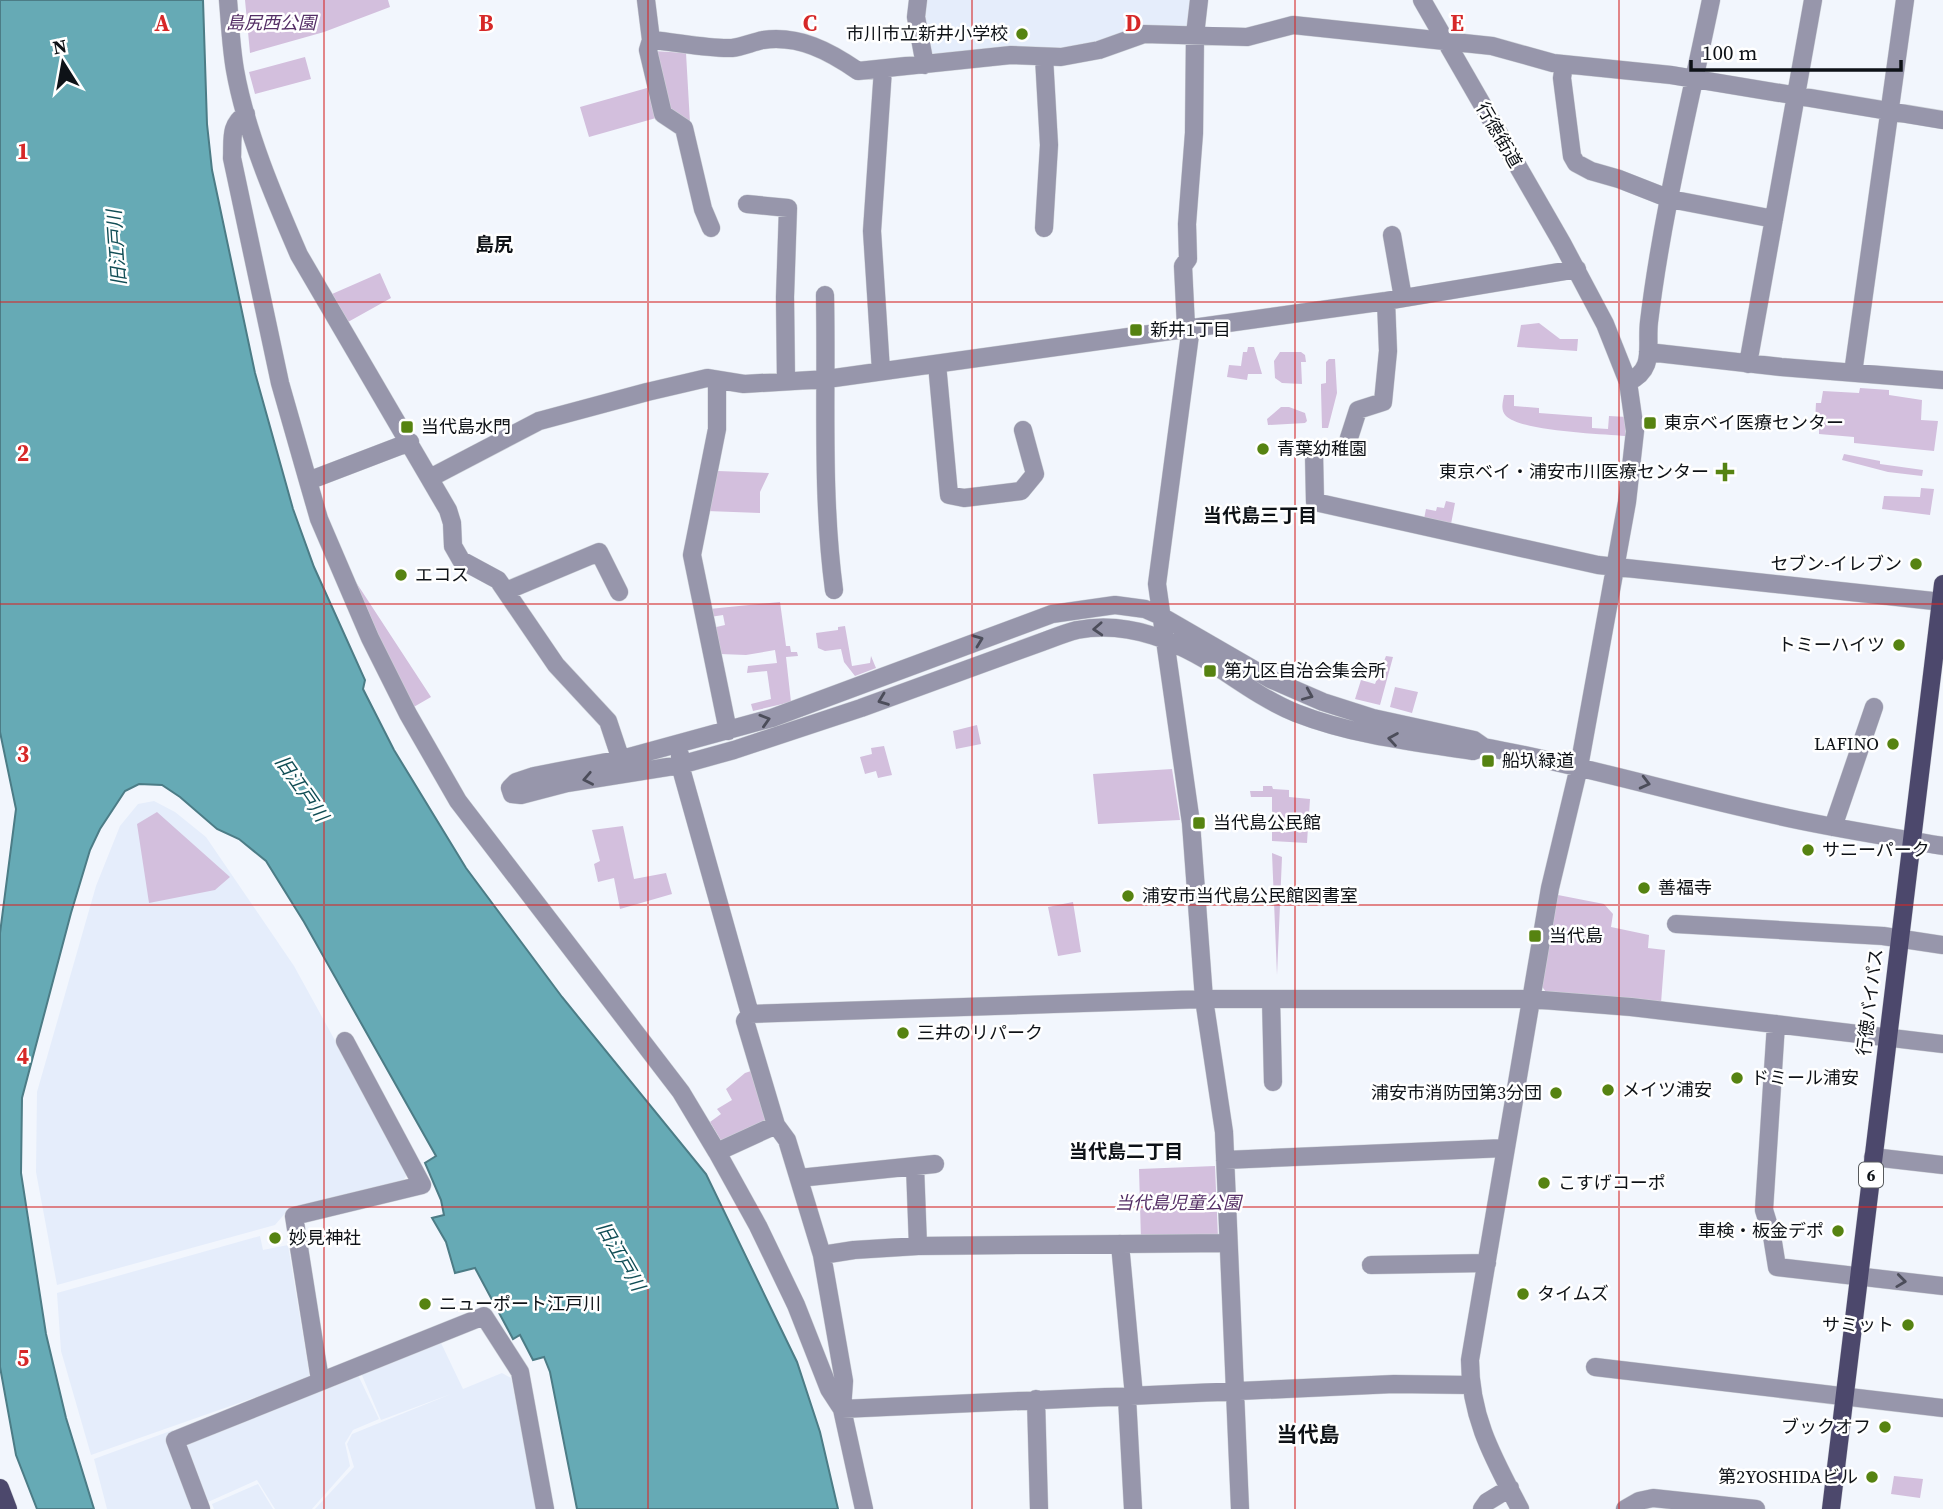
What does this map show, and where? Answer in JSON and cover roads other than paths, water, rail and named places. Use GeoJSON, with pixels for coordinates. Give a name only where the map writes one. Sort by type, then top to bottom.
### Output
{"type":"FeatureCollection","features":[{"type":"Feature","properties":{"kind":"main road","name":"行徳バイパス"},"geometry":{"type":"LineString","coordinates":[[1831,1509],[1942,596]]}},
{"type":"Feature","properties":{"kind":"main road"},"geometry":{"type":"LineString","coordinates":[[0,1488],[8,1509]]}},
{"type":"Feature","properties":{"kind":"street"},"geometry":{"type":"LineString","coordinates":[[229,0],[234,68],[246,114],[299,255],[448,510],[452,523],[453,546],[461,560],[498,580],[556,664],[608,721],[623,766]]}},
{"type":"Feature","properties":{"kind":"street"},"geometry":{"type":"LineString","coordinates":[[646,0],[651,40],[648,50],[663,114],[684,128],[710,228]]}},
{"type":"Feature","properties":{"kind":"street"},"geometry":{"type":"LineString","coordinates":[[918,0],[916,17],[925,65]]}},
{"type":"Feature","properties":{"kind":"street"},"geometry":{"type":"LineString","coordinates":[[1199,0],[1195,36],[1194,133],[1187,223],[1188,259],[1183,266],[1188,327],[1157,584],[1191,823],[1204,999],[1223,1132],[1240,1509]]}},
{"type":"Feature","properties":{"kind":"street","name":"行徳街道"},"geometry":{"type":"LineString","coordinates":[[1422,0],[1577,269],[1615,345],[1628,382],[1634,415],[1634,449],[1616,566],[1579,767],[1550,888],[1470,1360],[1470,1385],[1476,1417],[1520,1509]]}},
{"type":"Feature","properties":{"kind":"street"},"geometry":{"type":"LineString","coordinates":[[1628,382],[1645,371],[1649,323],[1670,199],[1710,0]]}},
{"type":"Feature","properties":{"kind":"street"},"geometry":{"type":"LineString","coordinates":[[1748,364],[1813,0]]}},
{"type":"Feature","properties":{"kind":"street"},"geometry":{"type":"LineString","coordinates":[[1853,373],[1905,0]]}},
{"type":"Feature","properties":{"kind":"street"},"geometry":{"type":"LineString","coordinates":[[651,40],[732,48],[764,40],[791,39],[838,57],[858,71],[1011,55],[1074,55],[1144,34],[1247,37],[1293,25],[1492,46],[1564,65],[1695,78],[1943,120]]}},
{"type":"Feature","properties":{"kind":"street"},"geometry":{"type":"LineString","coordinates":[[1044,57],[1049,145],[1044,228]]}},
{"type":"Feature","properties":{"kind":"street"},"geometry":{"type":"LineString","coordinates":[[1564,65],[1562,78],[1572,156],[1576,163],[1591,171],[1670,199],[1774,219]]}},
{"type":"Feature","properties":{"kind":"street"},"geometry":{"type":"LineString","coordinates":[[881,372],[872,231],[883,69]]}},
{"type":"Feature","properties":{"kind":"street"},"geometry":{"type":"LineString","coordinates":[[246,114],[233,126],[232,158],[280,383],[319,519],[370,638],[408,714],[458,801],[681,1092],[758,1226],[791,1293],[829,1389],[842,1409]]}},
{"type":"Feature","properties":{"kind":"street"},"geometry":{"type":"LineString","coordinates":[[747,204],[788,208],[786,382]]}},
{"type":"Feature","properties":{"kind":"street"},"geometry":{"type":"LineString","coordinates":[[1349,438],[1358,410],[1383,402],[1394,299],[1392,235]]}},
{"type":"Feature","properties":{"kind":"street"},"geometry":{"type":"LineString","coordinates":[[430,478],[539,421],[707,378],[744,384],[827,379],[1394,299],[1577,269]]}},
{"type":"Feature","properties":{"kind":"street"},"geometry":{"type":"LineString","coordinates":[[825,295],[825,467],[829,552],[834,590]]}},
{"type":"Feature","properties":{"kind":"street"},"geometry":{"type":"LineString","coordinates":[[1648,352],[1748,364],[1943,380]]}},
{"type":"Feature","properties":{"kind":"street"},"geometry":{"type":"LineString","coordinates":[[937,364],[949,495],[964,498],[1021,491],[1035,474],[1023,430]]}},
{"type":"Feature","properties":{"kind":"street"},"geometry":{"type":"LineString","coordinates":[[717,381],[718,429],[692,555],[728,731]]}},
{"type":"Feature","properties":{"kind":"street"},"geometry":{"type":"LineString","coordinates":[[308,481],[410,442]]}},
{"type":"Feature","properties":{"kind":"street"},"geometry":{"type":"LineString","coordinates":[[1314,453],[1315,502],[1598,565],[1942,596]]}},
{"type":"Feature","properties":{"kind":"street"},"geometry":{"type":"LineString","coordinates":[[506,591],[599,552],[619,592]]}},
{"type":"Feature","properties":{"kind":"street"},"geometry":{"type":"LineString","coordinates":[[1484,747],[1473,751],[1380,737],[1318,720],[1277,704],[1197,654],[1165,639],[1122,628],[1098,628],[1076,631],[789,733],[680,765],[623,766],[534,776],[516,782],[510,788],[512,794],[521,795],[567,783],[623,766],[679,743],[772,718],[1052,614],[1115,605],[1145,609],[1161,616],[1270,678],[1323,702],[1373,718],[1474,740],[1484,747],[1579,767],[1775,815],[1943,846]]}},
{"type":"Feature","properties":{"kind":"street"},"geometry":{"type":"LineString","coordinates":[[1833,827],[1874,707]]}},
{"type":"Feature","properties":{"kind":"street"},"geometry":{"type":"LineString","coordinates":[[679,743],[680,765],[750,1014]]}},
{"type":"Feature","properties":{"kind":"street"},"geometry":{"type":"LineString","coordinates":[[1676,924],[1899,939],[1943,945]]}},
{"type":"Feature","properties":{"kind":"street"},"geometry":{"type":"LineString","coordinates":[[750,1014],[1204,999],[1530,999],[1631,1007],[1943,1044]]}},
{"type":"Feature","properties":{"kind":"street"},"geometry":{"type":"LineString","coordinates":[[1271,999],[1273,1082]]}},
{"type":"Feature","properties":{"kind":"street"},"geometry":{"type":"LineString","coordinates":[[750,1014],[745,1021],[776,1125],[788,1140],[821,1255],[844,1381],[842,1409],[864,1509]]}},
{"type":"Feature","properties":{"kind":"street"},"geometry":{"type":"LineString","coordinates":[[1776,1024],[1764,1210],[1777,1267],[1943,1286]]}},
{"type":"Feature","properties":{"kind":"street"},"geometry":{"type":"LineString","coordinates":[[320,1380],[294,1216],[422,1185],[345,1041]]}},
{"type":"Feature","properties":{"kind":"street"},"geometry":{"type":"LineString","coordinates":[[717,1152],[776,1125]]}},
{"type":"Feature","properties":{"kind":"street"},"geometry":{"type":"LineString","coordinates":[[1225,1160],[1506,1148]]}},
{"type":"Feature","properties":{"kind":"street"},"geometry":{"type":"LineString","coordinates":[[1873,1157],[1943,1165]]}},
{"type":"Feature","properties":{"kind":"street"},"geometry":{"type":"LineString","coordinates":[[799,1178],[935,1164]]}},
{"type":"Feature","properties":{"kind":"street"},"geometry":{"type":"LineString","coordinates":[[915,1166],[918,1246]]}},
{"type":"Feature","properties":{"kind":"street"},"geometry":{"type":"LineString","coordinates":[[821,1255],[918,1246],[1227,1243]]}},
{"type":"Feature","properties":{"kind":"street"},"geometry":{"type":"LineString","coordinates":[[1119,1244],[1130,1397],[1133,1509]]}},
{"type":"Feature","properties":{"kind":"street"},"geometry":{"type":"LineString","coordinates":[[1371,1265],[1487,1264]]}},
{"type":"Feature","properties":{"kind":"street"},"geometry":{"type":"LineString","coordinates":[[201,1509],[174,1440],[484,1316],[520,1372],[545,1509]]}},
{"type":"Feature","properties":{"kind":"street"},"geometry":{"type":"LineString","coordinates":[[1595,1367],[1943,1408]]}},
{"type":"Feature","properties":{"kind":"street"},"geometry":{"type":"LineString","coordinates":[[842,1409],[1394,1384],[1470,1385]]}},
{"type":"Feature","properties":{"kind":"street"},"geometry":{"type":"LineString","coordinates":[[1036,1399],[1039,1509]]}},
{"type":"Feature","properties":{"kind":"street"},"geometry":{"type":"LineString","coordinates":[[1482,1509],[1487,1502],[1510,1488]]}},
{"type":"Feature","properties":{"kind":"street"},"geometry":{"type":"LineString","coordinates":[[1625,1509],[1639,1501],[1653,1498],[1756,1509]]}},
{"type":"Feature","properties":{"kind":"water","name":"旧江戸川"},"geometry":{"type":"Polygon","coordinates":[[[0,0],[203,0],[207,124],[212,170],[255,373],[293,509],[314,567],[365,680],[363,689],[394,750],[466,868],[562,997],[706,1174],[797,1362],[820,1432],[838,1509],[577,1509],[550,1372],[544,1357],[533,1360],[520,1335],[513,1339],[475,1268],[455,1273],[446,1242],[432,1218],[444,1215],[441,1200],[425,1163],[436,1156],[304,922],[266,861],[239,839],[217,829],[162,785],[139,784],[125,791],[100,829],[90,850],[22,1098],[21,1173],[46,1334],[66,1418],[94,1509],[37,1509],[16,1455],[0,1367],[0,933],[16,809],[0,732],[0,0]]]}},
{"type":"Feature","properties":{"kind":"place","name":"市川市立新井小学校"},"geometry":{"type":"Point","coordinates":[1022,34]}},
{"type":"Feature","properties":{"kind":"place","name":"新井1丁目"},"geometry":{"type":"Point","coordinates":[1136,330]}},
{"type":"Feature","properties":{"kind":"place","name":"東京ベイ医療センター"},"geometry":{"type":"Point","coordinates":[1650,423]}},
{"type":"Feature","properties":{"kind":"place","name":"当代島水門"},"geometry":{"type":"Point","coordinates":[407,427]}},
{"type":"Feature","properties":{"kind":"place","name":"青葉幼稚園"},"geometry":{"type":"Point","coordinates":[1263,449]}},
{"type":"Feature","properties":{"kind":"place","name":"東京ベイ・浦安市川医療センター"},"geometry":{"type":"Point","coordinates":[1725,472]}},
{"type":"Feature","properties":{"kind":"place","name":"セブン-イレブン"},"geometry":{"type":"Point","coordinates":[1916,564]}},
{"type":"Feature","properties":{"kind":"place","name":"エコス"},"geometry":{"type":"Point","coordinates":[401,575]}},
{"type":"Feature","properties":{"kind":"place","name":"トミーハイツ"},"geometry":{"type":"Point","coordinates":[1899,645]}},
{"type":"Feature","properties":{"kind":"place","name":"第九区自治会集会所"},"geometry":{"type":"Point","coordinates":[1210,671]}},
{"type":"Feature","properties":{"kind":"place","name":"LAFINO"},"geometry":{"type":"Point","coordinates":[1893,744]}},
{"type":"Feature","properties":{"kind":"place","name":"船圦緑道"},"geometry":{"type":"Point","coordinates":[1488,761]}},
{"type":"Feature","properties":{"kind":"place","name":"当代島公民館"},"geometry":{"type":"Point","coordinates":[1199,823]}},
{"type":"Feature","properties":{"kind":"place","name":"サニーパーク"},"geometry":{"type":"Point","coordinates":[1808,850]}},
{"type":"Feature","properties":{"kind":"place","name":"善福寺"},"geometry":{"type":"Point","coordinates":[1644,888]}},
{"type":"Feature","properties":{"kind":"place","name":"浦安市当代島公民館図書室"},"geometry":{"type":"Point","coordinates":[1128,896]}},
{"type":"Feature","properties":{"kind":"place","name":"当代島"},"geometry":{"type":"Point","coordinates":[1535,936]}},
{"type":"Feature","properties":{"kind":"place","name":"三井のリパーク"},"geometry":{"type":"Point","coordinates":[903,1033]}},
{"type":"Feature","properties":{"kind":"place","name":"ドミール浦安"},"geometry":{"type":"Point","coordinates":[1737,1078]}},
{"type":"Feature","properties":{"kind":"place","name":"メイツ浦安"},"geometry":{"type":"Point","coordinates":[1608,1090]}},
{"type":"Feature","properties":{"kind":"place","name":"浦安市消防団第3分団"},"geometry":{"type":"Point","coordinates":[1556,1093]}},
{"type":"Feature","properties":{"kind":"place","name":"こすげコーポ"},"geometry":{"type":"Point","coordinates":[1544,1183]}},
{"type":"Feature","properties":{"kind":"place","name":"車検・板金デポ"},"geometry":{"type":"Point","coordinates":[1838,1231]}},
{"type":"Feature","properties":{"kind":"place","name":"妙見神社"},"geometry":{"type":"Point","coordinates":[275,1238]}},
{"type":"Feature","properties":{"kind":"place","name":"タイムズ"},"geometry":{"type":"Point","coordinates":[1523,1294]}},
{"type":"Feature","properties":{"kind":"place","name":"ニューポート江戸川"},"geometry":{"type":"Point","coordinates":[425,1304]}},
{"type":"Feature","properties":{"kind":"place","name":"サミット"},"geometry":{"type":"Point","coordinates":[1908,1325]}},
{"type":"Feature","properties":{"kind":"place","name":"ブックオフ"},"geometry":{"type":"Point","coordinates":[1885,1427]}},
{"type":"Feature","properties":{"kind":"place","name":"第2YOSHIDAビル"},"geometry":{"type":"Point","coordinates":[1872,1477]}},
{"type":"Feature","properties":{"kind":"district","name":"島尻"},"geometry":{"type":"Point","coordinates":[494,244]}},
{"type":"Feature","properties":{"kind":"district","name":"当代島三丁目"},"geometry":{"type":"Point","coordinates":[1260,515]}},
{"type":"Feature","properties":{"kind":"district","name":"当代島二丁目"},"geometry":{"type":"Point","coordinates":[1126,1151]}},
{"type":"Feature","properties":{"kind":"district","name":"当代島"},"geometry":{"type":"Point","coordinates":[1308,1435]}},
{"type":"Feature","properties":{"kind":"park label","name":"島尻西公園"},"geometry":{"type":"Point","coordinates":[271,23]}},
{"type":"Feature","properties":{"kind":"park label","name":"当代島児童公園"},"geometry":{"type":"Point","coordinates":[1178,1203]}}]}
